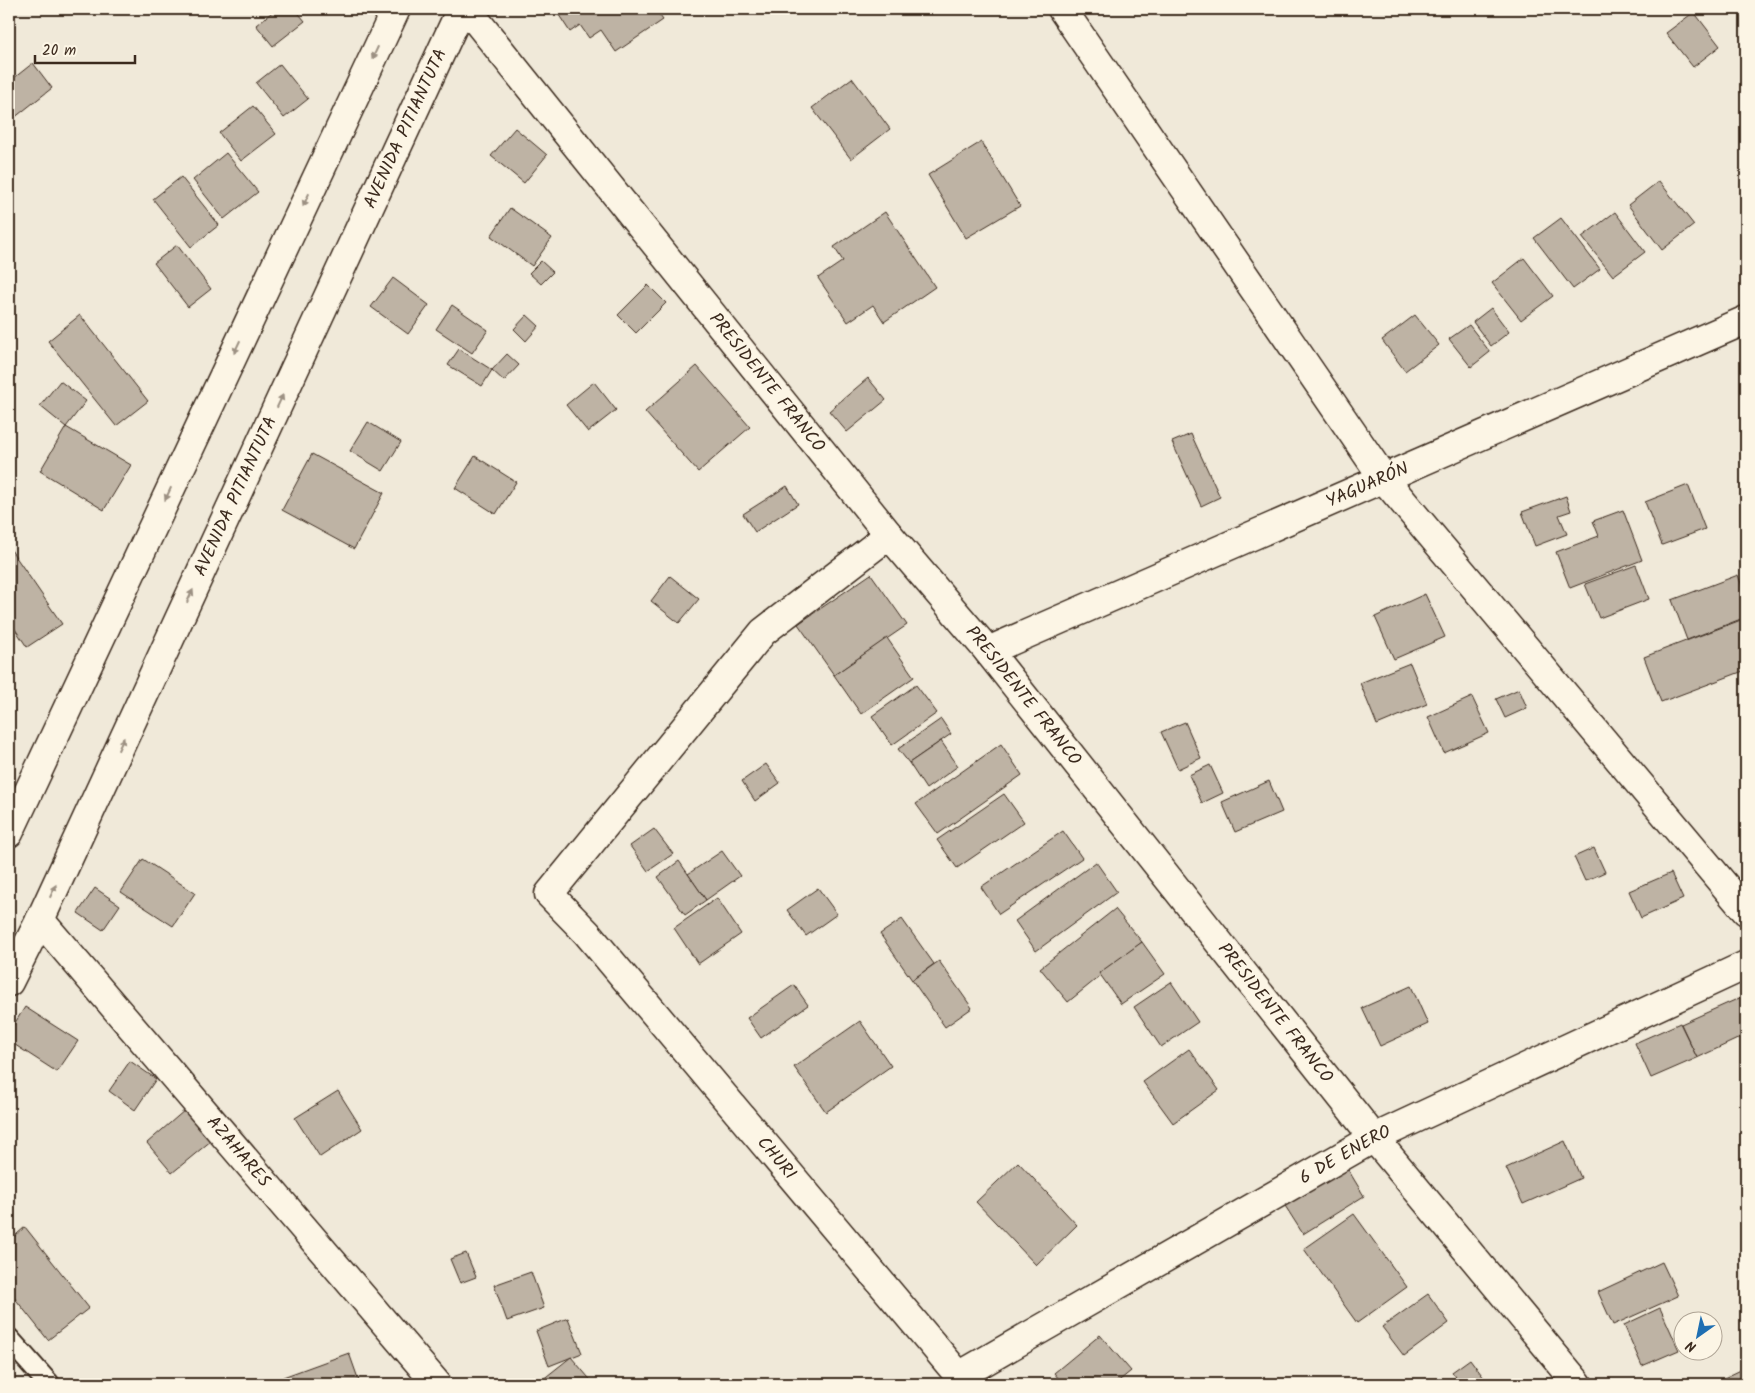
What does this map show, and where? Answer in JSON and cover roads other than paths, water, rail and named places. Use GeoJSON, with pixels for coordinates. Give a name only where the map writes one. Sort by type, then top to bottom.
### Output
{"type":"FeatureCollection","features":[{"type":"Feature","properties":{"kind":"street"},"geometry":{"type":"LineString","coordinates":[[9,833],[396,9]]}},
{"type":"Feature","properties":{"kind":"street","name":"AVENIDA PITIANTUTA"},"geometry":{"type":"LineString","coordinates":[[9,982],[40,920],[461,9]]}},
{"type":"Feature","properties":{"kind":"street","name":"PRESIDENTE FRANCO"},"geometry":{"type":"LineString","coordinates":[[467,9],[889,535],[988,651],[1374,1138],[1578,1384]]}},
{"type":"Feature","properties":{"kind":"street"},"geometry":{"type":"LineString","coordinates":[[1062,9],[1384,478],[1746,911]]}},
{"type":"Feature","properties":{"kind":"street","name":"YAGUARÓN"},"geometry":{"type":"LineString","coordinates":[[988,651],[1746,320]]}},
{"type":"Feature","properties":{"kind":"street","name":"CHURI"},"geometry":{"type":"LineString","coordinates":[[889,535],[762,632],[549,894],[587,933],[963,1380]]}},
{"type":"Feature","properties":{"kind":"street","name":"AZAHARES"},"geometry":{"type":"LineString","coordinates":[[40,920],[437,1384]]}},
{"type":"Feature","properties":{"kind":"street","name":"6 DE ENERO"},"geometry":{"type":"LineString","coordinates":[[963,1380],[1374,1138],[1746,965]]}},
{"type":"Feature","properties":{"kind":"lane"},"geometry":{"type":"LineString","coordinates":[[9,1339],[49,1384]]}}]}
